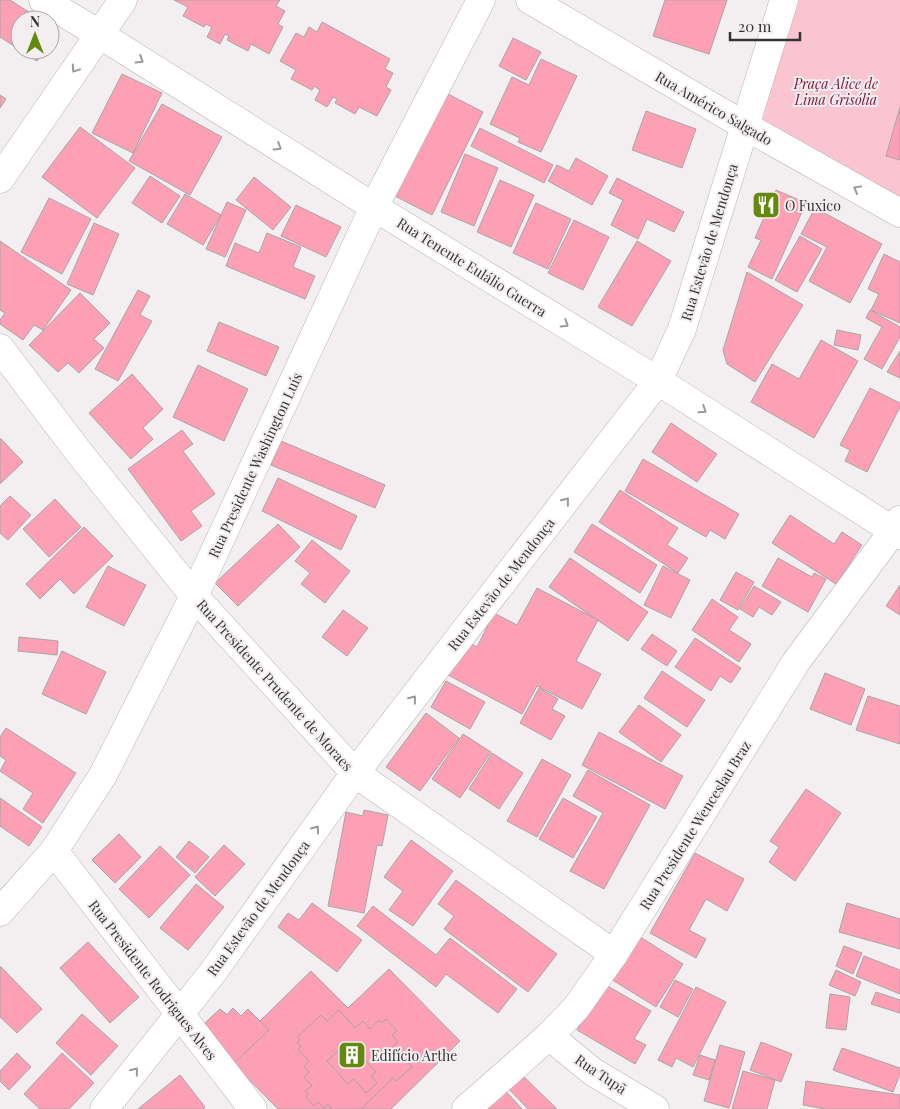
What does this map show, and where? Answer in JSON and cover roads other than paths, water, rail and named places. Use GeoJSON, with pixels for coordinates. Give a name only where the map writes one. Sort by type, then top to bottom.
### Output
{"type":"FeatureCollection","features":[{"type":"Feature","properties":{"kind":"street","name":"Rua Tenente Eulálio Guerra"},"geometry":{"type":"LineString","coordinates":[[43,0],[374,207],[898,529]]}},
{"type":"Feature","properties":{"kind":"street"},"geometry":{"type":"LineString","coordinates":[[0,179],[123,0]]}},
{"type":"Feature","properties":{"kind":"street","name":"Rua Presidente Washington Luís"},"geometry":{"type":"LineString","coordinates":[[0,912],[54,851],[102,775],[194,596],[374,207],[481,0]]}},
{"type":"Feature","properties":{"kind":"street","name":"Rua Américo Salgado"},"geometry":{"type":"LineString","coordinates":[[530,0],[745,126],[900,213]]}},
{"type":"Feature","properties":{"kind":"street","name":"Rua Estevão de Mendonça"},"geometry":{"type":"LineString","coordinates":[[104,1109],[213,972],[355,773],[658,381],[682,329],[784,0]]}},
{"type":"Feature","properties":{"kind":"street","name":"Rua Presidente Prudente de Moraes"},"geometry":{"type":"LineString","coordinates":[[0,348],[194,596],[355,773],[614,954]]}},
{"type":"Feature","properties":{"kind":"street","name":"Rua Presidente Wenceslau Braz"},"geometry":{"type":"LineString","coordinates":[[466,1109],[549,1036],[576,1008],[614,954],[796,662],[898,529]]}},
{"type":"Feature","properties":{"kind":"street","name":"Rua Presidente Rodrigues Alves"},"geometry":{"type":"LineString","coordinates":[[54,851],[253,1109]]}},
{"type":"Feature","properties":{"kind":"street","name":"Rua Tupã"},"geometry":{"type":"LineString","coordinates":[[549,1036],[593,1072],[655,1109]]}},
{"type":"Feature","properties":{"kind":"place","name":"O Fuxico"},"geometry":{"type":"Point","coordinates":[766,205]}},
{"type":"Feature","properties":{"kind":"place","name":"Edifício Arthe"},"geometry":{"type":"Point","coordinates":[352,1055]}},
{"type":"Feature","properties":{"kind":"park label","name":"Praça Alice de Lima Grisólia"},"geometry":{"type":"Point","coordinates":[836,92]}}]}
